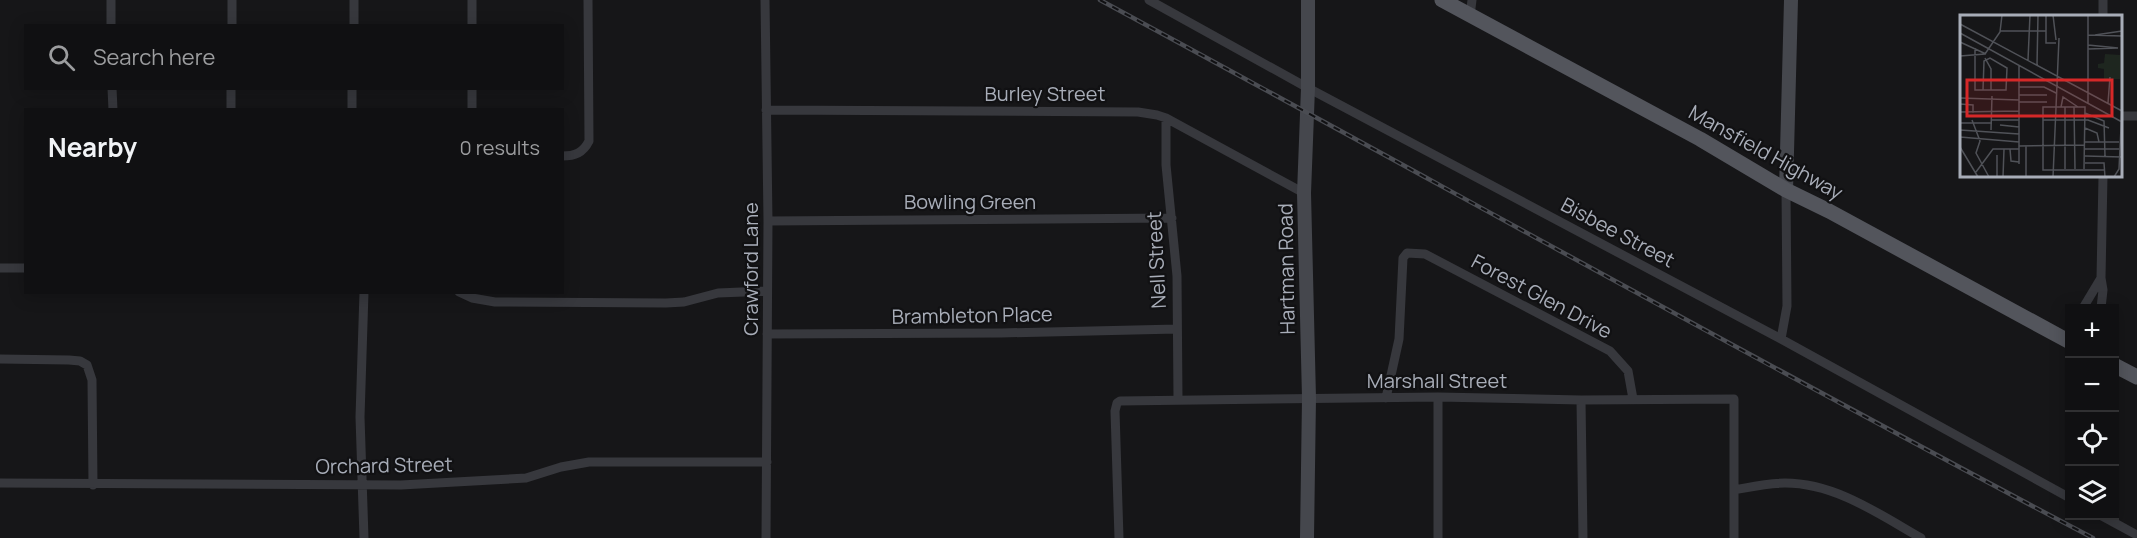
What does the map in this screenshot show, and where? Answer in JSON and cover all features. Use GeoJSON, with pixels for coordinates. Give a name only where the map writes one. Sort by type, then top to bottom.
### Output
{"type":"FeatureCollection","features":[{"type":"Feature","properties":{"kind":"main road","name":"Mansfield Highway"},"geometry":{"type":"LineString","coordinates":[[1442,0],[1700,139],[1786,190],[2065,338]]}},
{"type":"Feature","properties":{"kind":"main road"},"geometry":{"type":"LineString","coordinates":[[2119,367],[2137,377]]}},
{"type":"Feature","properties":{"kind":"street"},"geometry":{"type":"LineString","coordinates":[[111,0],[111,24]]}},
{"type":"Feature","properties":{"kind":"street"},"geometry":{"type":"LineString","coordinates":[[232,0],[232,24]]}},
{"type":"Feature","properties":{"kind":"street"},"geometry":{"type":"LineString","coordinates":[[354,0],[354,24]]}},
{"type":"Feature","properties":{"kind":"street"},"geometry":{"type":"LineString","coordinates":[[472,0],[472,24]]}},
{"type":"Feature","properties":{"kind":"street"},"geometry":{"type":"LineString","coordinates":[[564,156],[579,154],[586,148],[588,141],[588,0]]}},
{"type":"Feature","properties":{"kind":"street","name":"Crawford Lane"},"geometry":{"type":"LineString","coordinates":[[765,0],[768,221],[766,538]]}},
{"type":"Feature","properties":{"kind":"street","name":"Bisbee Street"},"geometry":{"type":"LineString","coordinates":[[1149,0],[1308,88],[1781,339],[2065,495]]}},
{"type":"Feature","properties":{"kind":"street","name":"Hartman Road"},"geometry":{"type":"LineString","coordinates":[[1307,538],[1309,398],[1304,193],[1308,88],[1308,0]]}},
{"type":"Feature","properties":{"kind":"street"},"geometry":{"type":"LineString","coordinates":[[1470,16],[1472,0]]}},
{"type":"Feature","properties":{"kind":"street"},"geometry":{"type":"LineString","coordinates":[[1781,339],[1787,306],[1786,190],[1791,0]]}},
{"type":"Feature","properties":{"kind":"street"},"geometry":{"type":"LineString","coordinates":[[112,90],[113,108]]}},
{"type":"Feature","properties":{"kind":"street"},"geometry":{"type":"LineString","coordinates":[[231,90],[231,108]]}},
{"type":"Feature","properties":{"kind":"street"},"geometry":{"type":"LineString","coordinates":[[352,90],[352,108]]}},
{"type":"Feature","properties":{"kind":"street"},"geometry":{"type":"LineString","coordinates":[[472,90],[472,108]]}},
{"type":"Feature","properties":{"kind":"street","name":"Burley Street"},"geometry":{"type":"LineString","coordinates":[[766,110],[1138,112],[1166,118],[1304,193]]}},
{"type":"Feature","properties":{"kind":"street","name":"Nell Street"},"geometry":{"type":"LineString","coordinates":[[1166,118],[1166,165],[1177,276],[1178,399]]}},
{"type":"Feature","properties":{"kind":"street"},"geometry":{"type":"LineString","coordinates":[[2102,304],[2103,177]]}},
{"type":"Feature","properties":{"kind":"street","name":"Bowling Green"},"geometry":{"type":"LineString","coordinates":[[768,221],[1172,218]]}},
{"type":"Feature","properties":{"kind":"street","name":"Forest Glen Drive"},"geometry":{"type":"LineString","coordinates":[[1386,398],[1399,339],[1403,258],[1407,253],[1425,254],[1610,351],[1628,371],[1633,399]]}},
{"type":"Feature","properties":{"kind":"street"},"geometry":{"type":"LineString","coordinates":[[0,268],[24,268]]}},
{"type":"Feature","properties":{"kind":"street"},"geometry":{"type":"LineString","coordinates":[[2087,304],[2101,278]]}},
{"type":"Feature","properties":{"kind":"street"},"geometry":{"type":"LineString","coordinates":[[463,294],[495,302],[666,303],[684,302],[718,293],[767,291]]}},
{"type":"Feature","properties":{"kind":"street"},"geometry":{"type":"LineString","coordinates":[[364,294],[360,417],[364,538]]}},
{"type":"Feature","properties":{"kind":"street","name":"Brambleton Place"},"geometry":{"type":"LineString","coordinates":[[768,334],[1001,333],[1177,329]]}},
{"type":"Feature","properties":{"kind":"street"},"geometry":{"type":"LineString","coordinates":[[0,359],[80,361],[87,365],[92,380],[93,484]]}},
{"type":"Feature","properties":{"kind":"street"},"geometry":{"type":"LineString","coordinates":[[1438,397],[1438,538]]}},
{"type":"Feature","properties":{"kind":"street","name":"Marshall Street"},"geometry":{"type":"LineString","coordinates":[[1119,538],[1115,411],[1120,401],[1438,397],[1581,400],[1734,399],[1734,490]]}},
{"type":"Feature","properties":{"kind":"street"},"geometry":{"type":"LineString","coordinates":[[1581,400],[1583,538]]}},
{"type":"Feature","properties":{"kind":"street","name":"Orchard Street"},"geometry":{"type":"LineString","coordinates":[[0,483],[362,485],[526,478],[561,467],[589,462],[767,462]]}},
{"type":"Feature","properties":{"kind":"street"},"geometry":{"type":"LineString","coordinates":[[1734,538],[1734,490],[1788,483],[1836,493],[1857,502],[1921,538]]}},
{"type":"Feature","properties":{"kind":"street"},"geometry":{"type":"LineString","coordinates":[[2109,520],[2137,535]]}},
{"type":"Feature","properties":{"kind":"railway"},"geometry":{"type":"LineString","coordinates":[[1100,0],[1720,338],[2093,538]]}}]}
